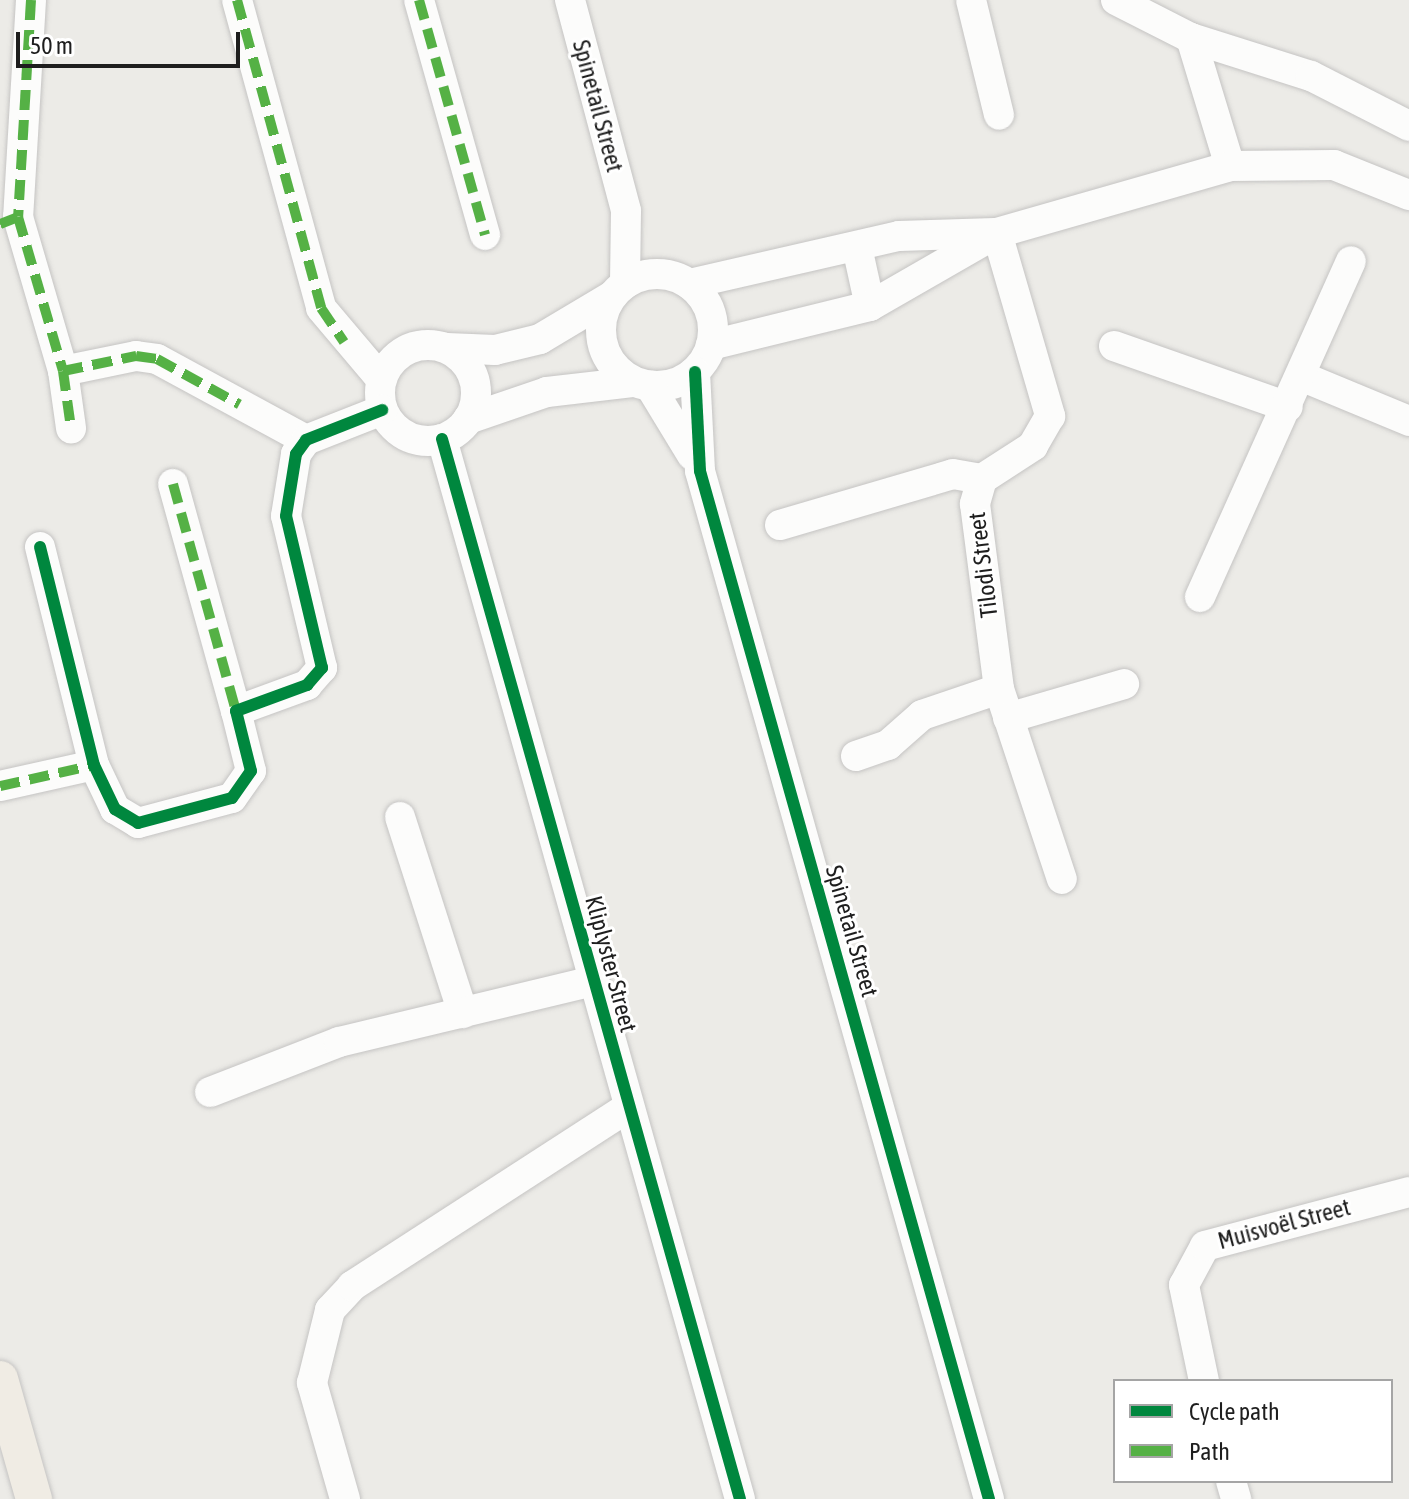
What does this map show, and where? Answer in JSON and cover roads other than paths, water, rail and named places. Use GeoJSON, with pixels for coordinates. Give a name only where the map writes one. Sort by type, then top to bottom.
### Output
{"type":"FeatureCollection","features":[{"type":"Feature","properties":{"kind":"main road"},"geometry":{"type":"LineString","coordinates":[[0,1379],[34,1499]]}},
{"type":"Feature","properties":{"kind":"street"},"geometry":{"type":"LineString","coordinates":[[31,0],[9,220],[63,371],[71,428]]}},
{"type":"Feature","properties":{"kind":"street"},"geometry":{"type":"LineString","coordinates":[[237,0],[321,308],[381,379],[382,410],[406,436],[442,439],[468,419],[559,389],[642,384],[695,372],[711,345],[710,311],[676,279]]}},
{"type":"Feature","properties":{"kind":"street"},"geometry":{"type":"LineString","coordinates":[[419,0],[485,235]]}},
{"type":"Feature","properties":{"kind":"street","name":"Spinetail Street"},"geometry":{"type":"LineString","coordinates":[[570,0],[626,211],[619,289]]}},
{"type":"Feature","properties":{"kind":"street"},"geometry":{"type":"LineString","coordinates":[[971,0],[999,115]]}},
{"type":"Feature","properties":{"kind":"street"},"geometry":{"type":"LineString","coordinates":[[1116,0],[1191,38],[1285,65],[1409,126]]}},
{"type":"Feature","properties":{"kind":"street"},"geometry":{"type":"LineString","coordinates":[[1191,38],[1230,166]]}},
{"type":"Feature","properties":{"kind":"street"},"geometry":{"type":"LineString","coordinates":[[711,345],[870,306],[997,233],[1230,166],[1334,165],[1409,195]]}},
{"type":"Feature","properties":{"kind":"street","name":"Spinetail Street"},"geometry":{"type":"LineString","coordinates":[[626,211],[676,279]]}},
{"type":"Feature","properties":{"kind":"street"},"geometry":{"type":"LineString","coordinates":[[381,379],[407,349],[495,350],[540,339],[619,289],[857,247],[899,236],[997,233]]}},
{"type":"Feature","properties":{"kind":"street","name":"Tilodi Street"},"geometry":{"type":"LineString","coordinates":[[997,233],[1050,416],[1033,446],[982,479],[975,504],[999,689],[1062,879]]}},
{"type":"Feature","properties":{"kind":"street"},"geometry":{"type":"LineString","coordinates":[[857,247],[870,306]]}},
{"type":"Feature","properties":{"kind":"street"},"geometry":{"type":"LineString","coordinates":[[1200,597],[1303,377],[1351,261]]}},
{"type":"Feature","properties":{"kind":"street"},"geometry":{"type":"LineString","coordinates":[[619,289],[602,344],[642,384]]}},
{"type":"Feature","properties":{"kind":"street"},"geometry":{"type":"LineString","coordinates":[[1114,346],[1288,407]]}},
{"type":"Feature","properties":{"kind":"street"},"geometry":{"type":"LineString","coordinates":[[447,348],[476,386],[468,419]]}},
{"type":"Feature","properties":{"kind":"street"},"geometry":{"type":"LineString","coordinates":[[63,371],[136,356],[157,359],[306,440]]}},
{"type":"Feature","properties":{"kind":"street","name":"Spinetail Street"},"geometry":{"type":"LineString","coordinates":[[695,372],[700,471],[989,1499]]}},
{"type":"Feature","properties":{"kind":"street"},"geometry":{"type":"LineString","coordinates":[[1303,377],[1409,421]]}},
{"type":"Feature","properties":{"kind":"street","name":"Spinetail Street"},"geometry":{"type":"LineString","coordinates":[[642,384],[700,471]]}},
{"type":"Feature","properties":{"kind":"street"},"geometry":{"type":"LineString","coordinates":[[236,711],[307,685],[322,668],[286,516],[290,470],[306,440],[382,410]]}},
{"type":"Feature","properties":{"kind":"street","name":"Kliplyster Street"},"geometry":{"type":"LineString","coordinates":[[442,439],[627,1108],[740,1499]]}},
{"type":"Feature","properties":{"kind":"street"},"geometry":{"type":"LineString","coordinates":[[780,525],[953,474],[982,479]]}},
{"type":"Feature","properties":{"kind":"street"},"geometry":{"type":"LineString","coordinates":[[40,547],[94,765],[115,809],[138,823],[232,798],[251,771],[173,484]]}},
{"type":"Feature","properties":{"kind":"street"},"geometry":{"type":"LineString","coordinates":[[1008,718],[1124,684]]}},
{"type":"Feature","properties":{"kind":"street"},"geometry":{"type":"LineString","coordinates":[[856,756],[888,745],[922,715],[999,689]]}},
{"type":"Feature","properties":{"kind":"street"},"geometry":{"type":"LineString","coordinates":[[0,786],[94,765]]}},
{"type":"Feature","properties":{"kind":"street"},"geometry":{"type":"LineString","coordinates":[[400,817],[463,1013]]}},
{"type":"Feature","properties":{"kind":"street"},"geometry":{"type":"LineString","coordinates":[[210,1092],[339,1042],[594,981]]}},
{"type":"Feature","properties":{"kind":"street"},"geometry":{"type":"LineString","coordinates":[[345,1499],[312,1383],[330,1310],[352,1286],[627,1108]]}},
{"type":"Feature","properties":{"kind":"street","name":"Muisvoël Street"},"geometry":{"type":"LineString","coordinates":[[1204,1379],[1184,1285],[1205,1246],[1409,1192]]}}]}
